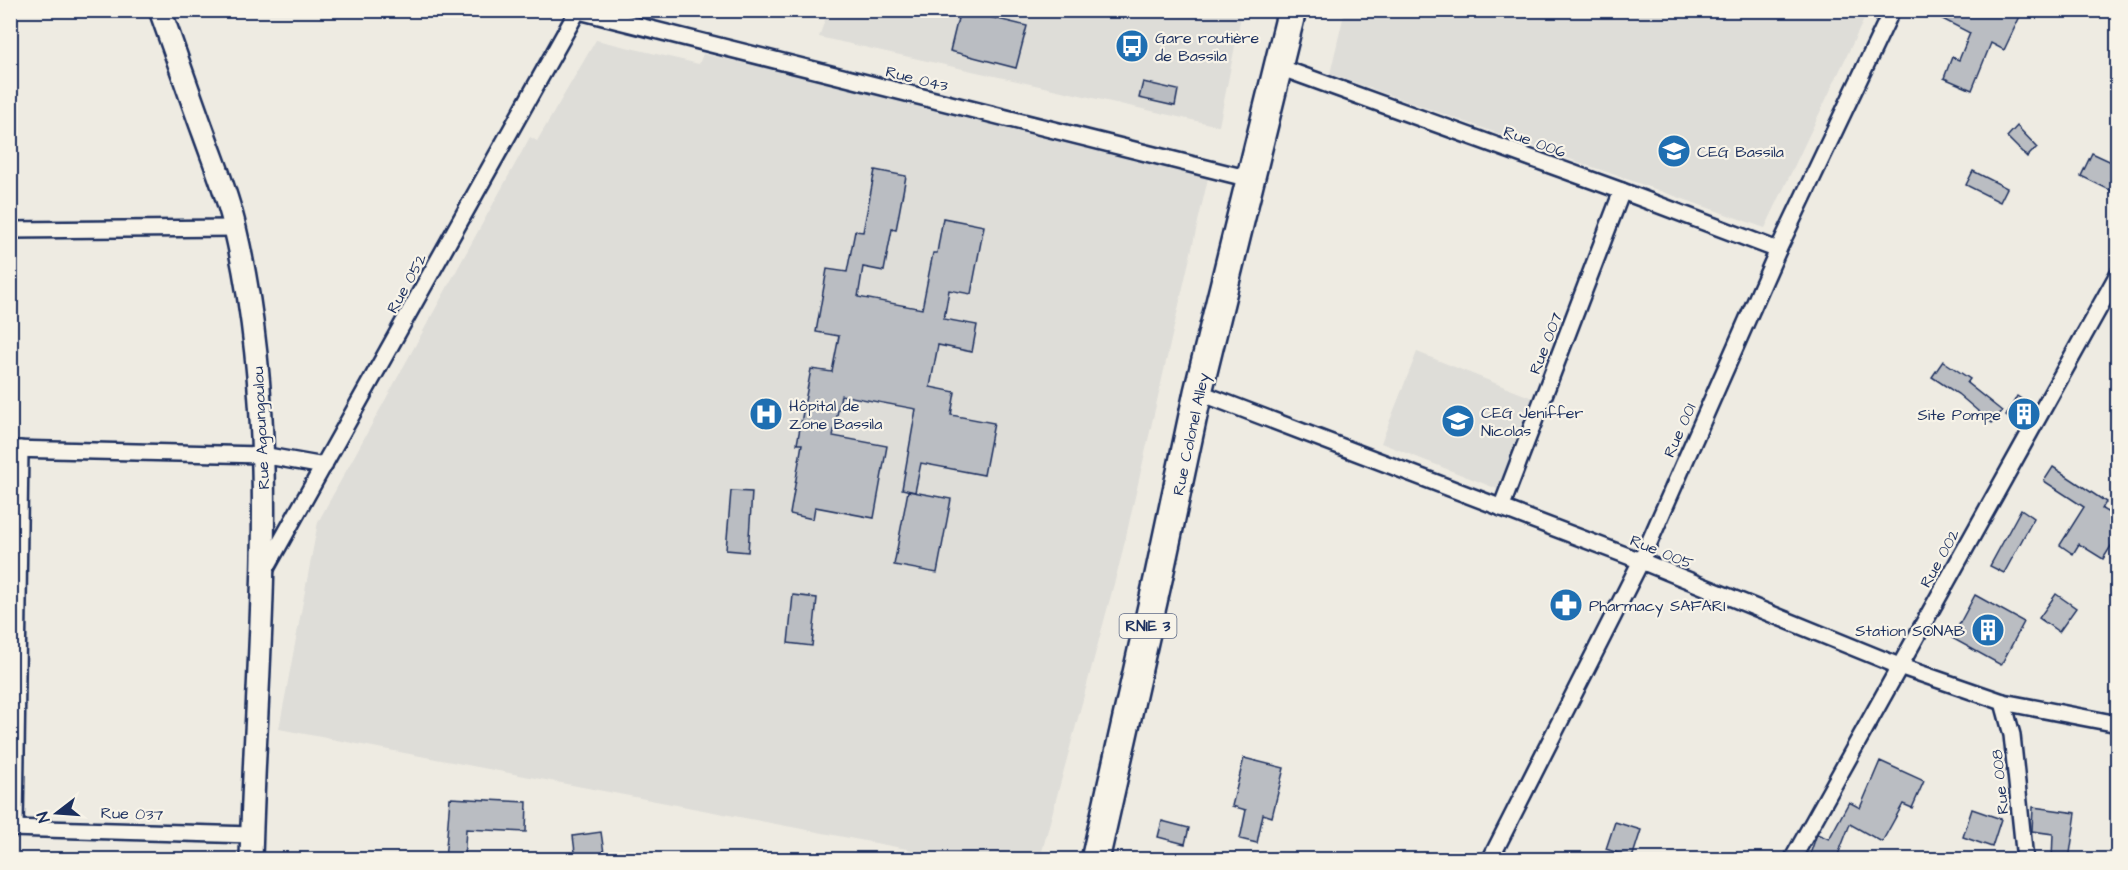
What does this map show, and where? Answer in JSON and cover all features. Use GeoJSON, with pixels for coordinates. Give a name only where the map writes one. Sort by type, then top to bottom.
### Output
{"type":"FeatureCollection","features":[{"type":"Feature","properties":{"kind":"highway","name":"Rue Colonel Alley"},"geometry":{"type":"LineString","coordinates":[[1095,860],[1160,575],[1198,392],[1292,10]]}},
{"type":"Feature","properties":{"kind":"main road","name":"Rue Agoungoulou"},"geometry":{"type":"LineString","coordinates":[[160,10],[219,174],[235,228],[255,345],[262,414],[264,572],[251,860]]}},
{"type":"Feature","properties":{"kind":"street","name":"Rue 001"},"geometry":{"type":"LineString","coordinates":[[1490,860],[1641,561],[1778,250],[1892,10]]}},
{"type":"Feature","properties":{"kind":"street","name":"Rue 043"},"geometry":{"type":"LineString","coordinates":[[577,11],[1250,179]]}},
{"type":"Feature","properties":{"kind":"street","name":"Rue 052"},"geometry":{"type":"LineString","coordinates":[[264,572],[577,11]]}},
{"type":"Feature","properties":{"kind":"street","name":"Rue 006"},"geometry":{"type":"LineString","coordinates":[[1279,67],[1778,250]]}},
{"type":"Feature","properties":{"kind":"street","name":"Rue 007"},"geometry":{"type":"LineString","coordinates":[[1501,508],[1622,191]]}},
{"type":"Feature","properties":{"kind":"street"},"geometry":{"type":"LineString","coordinates":[[10,230],[235,228]]}},
{"type":"Feature","properties":{"kind":"street","name":"Rue 002"},"geometry":{"type":"LineString","coordinates":[[1792,860],[2118,274]]}},
{"type":"Feature","properties":{"kind":"street","name":"Rue 005"},"geometry":{"type":"LineString","coordinates":[[1198,392],[1641,561],[1899,666],[2003,702],[2118,724]]}},
{"type":"Feature","properties":{"kind":"street"},"geometry":{"type":"LineString","coordinates":[[13,828],[15,449],[262,455],[324,466]]}},
{"type":"Feature","properties":{"kind":"street","name":"Rue 008"},"geometry":{"type":"LineString","coordinates":[[2003,702],[2012,735],[2025,860]]}},
{"type":"Feature","properties":{"kind":"street","name":"Rue 037"},"geometry":{"type":"LineString","coordinates":[[13,828],[252,835]]}},
{"type":"Feature","properties":{"kind":"shaded area","name":"CEG Bassila"},"geometry":{"type":"Polygon","coordinates":[[[1345,10],[1868,11],[1765,228],[1330,74],[1345,10]]]}},
{"type":"Feature","properties":{"kind":"shaded area","name":"Gare routière de Bassila"},"geometry":{"type":"Polygon","coordinates":[[[828,11],[1242,11],[1219,126],[819,37],[828,11]]]}},
{"type":"Feature","properties":{"kind":"shaded area","name":"Hôpital de Zone Bassila"},"geometry":{"type":"Polygon","coordinates":[[[596,40],[699,64],[703,54],[981,116],[1209,174],[1121,558],[1040,859],[959,859],[279,729],[318,522],[530,137],[537,141],[596,40]]]}},
{"type":"Feature","properties":{"kind":"shaded area","name":"CEG Jeniffer Nicolas"},"geometry":{"type":"Polygon","coordinates":[[[1417,352],[1535,399],[1500,490],[1381,443],[1417,352]]]}},
{"type":"Feature","properties":{"kind":"building"},"geometry":{"type":"Polygon","coordinates":[[[960,10],[1027,26],[1016,68],[950,51],[960,10]]]}},
{"type":"Feature","properties":{"kind":"building"},"geometry":{"type":"Polygon","coordinates":[[[1925,10],[2023,10],[2004,50],[1991,43],[1972,90],[1944,78],[1952,57],[1959,60],[1970,33],[1925,10]]]}},
{"type":"Feature","properties":{"kind":"building"},"geometry":{"type":"Polygon","coordinates":[[[1143,82],[1178,90],[1175,106],[1139,98],[1143,82]]]}},
{"type":"Feature","properties":{"kind":"building"},"geometry":{"type":"Polygon","coordinates":[[[2017,126],[2037,147],[2027,157],[2007,137],[2017,126]]]}},
{"type":"Feature","properties":{"kind":"building"},"geometry":{"type":"Polygon","coordinates":[[[2092,153],[2118,165],[2118,194],[2081,176],[2092,153]]]}},
{"type":"Feature","properties":{"kind":"building"},"geometry":{"type":"Polygon","coordinates":[[[875,170],[906,176],[896,230],[892,229],[884,271],[863,267],[858,297],[922,309],[933,253],[937,253],[943,218],[984,226],[971,294],[949,290],[944,319],[977,325],[972,352],[938,345],[930,387],[955,392],[951,415],[994,423],[984,475],[921,463],[915,492],[902,489],[916,409],[841,395],[833,436],[887,446],[874,518],[815,507],[813,519],[790,514],[802,444],[797,444],[811,369],[832,372],[839,336],[816,332],[827,269],[847,272],[855,231],[863,232],[875,170]]]}},
{"type":"Feature","properties":{"kind":"building"},"geometry":{"type":"Polygon","coordinates":[[[1973,171],[2007,188],[2000,202],[1966,185],[1973,171]]]}},
{"type":"Feature","properties":{"kind":"building"},"geometry":{"type":"Polygon","coordinates":[[[1943,361],[1970,379],[1967,383],[2002,411],[1992,423],[1958,394],[1932,377],[1943,361]]]}},
{"type":"Feature","properties":{"kind":"building","name":"Site Pompe"},"geometry":{"type":"Polygon","coordinates":[[[2017,396],[2033,407],[2022,427],[2006,416],[2017,396]]]}},
{"type":"Feature","properties":{"kind":"building"},"geometry":{"type":"Polygon","coordinates":[[[2053,467],[2106,502],[2102,509],[2118,518],[2118,535],[2103,559],[2079,544],[2073,554],[2060,545],[2084,507],[2044,481],[2053,467]]]}},
{"type":"Feature","properties":{"kind":"building"},"geometry":{"type":"Polygon","coordinates":[[[731,491],[752,492],[748,552],[726,550],[731,491]]]}},
{"type":"Feature","properties":{"kind":"building"},"geometry":{"type":"Polygon","coordinates":[[[908,491],[951,499],[937,573],[894,565],[908,491]]]}},
{"type":"Feature","properties":{"kind":"building"},"geometry":{"type":"Polygon","coordinates":[[[2021,509],[2034,518],[2004,573],[1990,566],[2021,509]]]}},
{"type":"Feature","properties":{"kind":"building"},"geometry":{"type":"Polygon","coordinates":[[[2056,594],[2076,608],[2059,632],[2039,618],[2056,594]]]}},
{"type":"Feature","properties":{"kind":"building"},"geometry":{"type":"Polygon","coordinates":[[[793,595],[817,598],[812,646],[788,643],[793,595]]]}},
{"type":"Feature","properties":{"kind":"building","name":"Station SONAB"},"geometry":{"type":"Polygon","coordinates":[[[1975,595],[2024,622],[2001,665],[1952,638],[1975,595]]]}},
{"type":"Feature","properties":{"kind":"building"},"geometry":{"type":"Polygon","coordinates":[[[1244,758],[1284,768],[1272,817],[1263,814],[1257,843],[1240,839],[1246,810],[1232,806],[1244,758]]]}},
{"type":"Feature","properties":{"kind":"building"},"geometry":{"type":"Polygon","coordinates":[[[1880,761],[1924,781],[1912,808],[1903,804],[1882,842],[1850,824],[1836,860],[1808,860],[1817,834],[1829,839],[1849,802],[1860,808],[1880,761]]]}},
{"type":"Feature","properties":{"kind":"building"},"geometry":{"type":"Polygon","coordinates":[[[450,798],[527,802],[526,832],[466,829],[464,860],[445,860],[450,798]]]}},
{"type":"Feature","properties":{"kind":"building"},"geometry":{"type":"Polygon","coordinates":[[[2033,807],[2076,813],[2069,860],[2052,860],[2053,834],[2032,831],[2033,807]]]}},
{"type":"Feature","properties":{"kind":"building"},"geometry":{"type":"Polygon","coordinates":[[[1972,809],[2001,819],[1992,847],[1963,837],[1972,809]]]}},
{"type":"Feature","properties":{"kind":"building"},"geometry":{"type":"Polygon","coordinates":[[[1162,821],[1189,828],[1185,844],[1158,837],[1162,821]]]}},
{"type":"Feature","properties":{"kind":"building"},"geometry":{"type":"Polygon","coordinates":[[[1615,822],[1641,830],[1632,858],[1606,849],[1615,822]]]}},
{"type":"Feature","properties":{"kind":"building"},"geometry":{"type":"Polygon","coordinates":[[[601,832],[605,860],[576,860],[573,836],[601,832]]]}},
{"type":"Feature","properties":{"kind":"place","name":"Gare routière de Bassila"},"geometry":{"type":"Point","coordinates":[1132,46]}},
{"type":"Feature","properties":{"kind":"place","name":"CEG Bassila"},"geometry":{"type":"Point","coordinates":[1674,151]}},
{"type":"Feature","properties":{"kind":"place","name":"Hôpital de Zone Bassila"},"geometry":{"type":"Point","coordinates":[766,414]}},
{"type":"Feature","properties":{"kind":"place","name":"Site Pompe"},"geometry":{"type":"Point","coordinates":[2024,414]}},
{"type":"Feature","properties":{"kind":"place","name":"CEG Jeniffer Nicolas"},"geometry":{"type":"Point","coordinates":[1458,421]}},
{"type":"Feature","properties":{"kind":"place","name":"Pharmacy SAFARI"},"geometry":{"type":"Point","coordinates":[1566,605]}},
{"type":"Feature","properties":{"kind":"place","name":"Station SONAB"},"geometry":{"type":"Point","coordinates":[1988,630]}}]}
